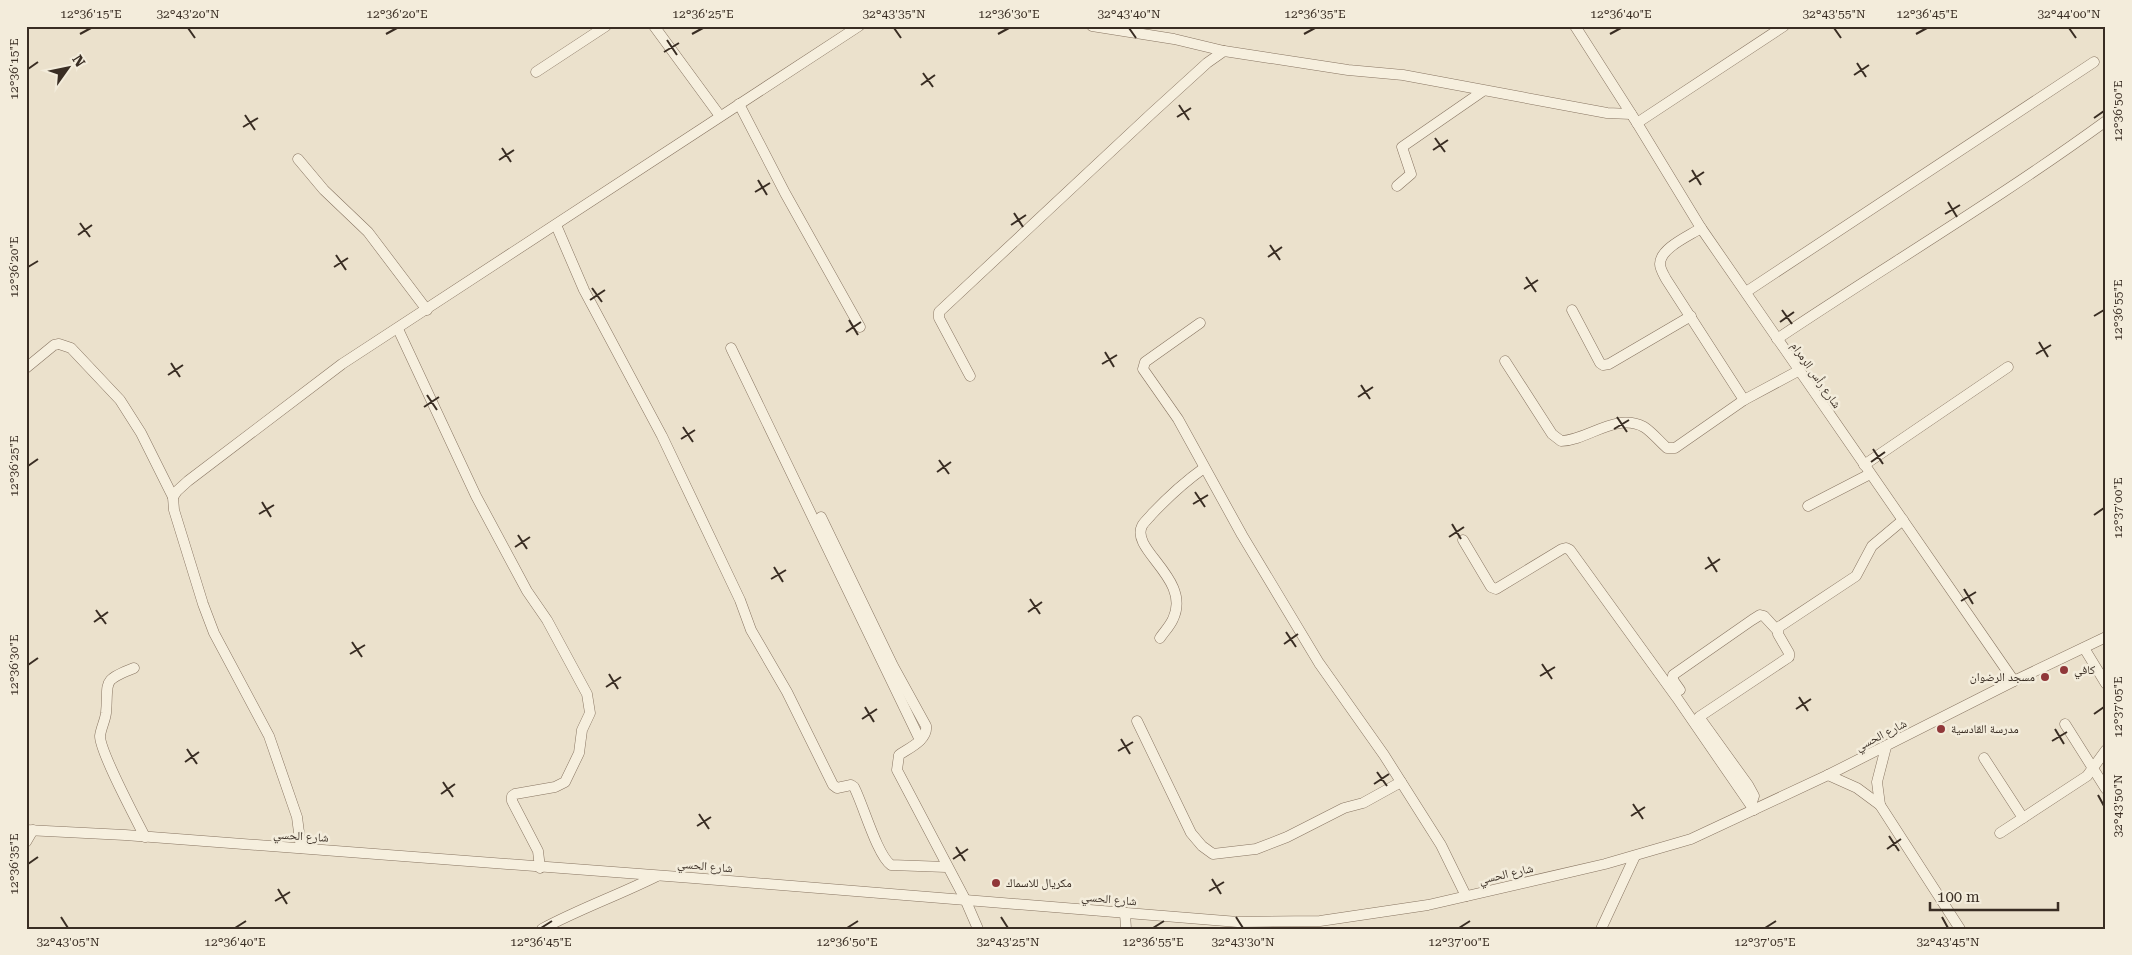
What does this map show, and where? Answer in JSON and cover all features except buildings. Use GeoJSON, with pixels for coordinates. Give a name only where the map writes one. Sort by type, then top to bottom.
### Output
{"type":"FeatureCollection","features":[{"type":"Feature","properties":{"kind":"street"},"geometry":{"type":"LineString","coordinates":[[536,72],[606,26]]}},
{"type":"Feature","properties":{"kind":"street"},"geometry":{"type":"LineString","coordinates":[[654,26],[720,116]]}},
{"type":"Feature","properties":{"kind":"street"},"geometry":{"type":"LineString","coordinates":[[173,497],[188,480],[334,370],[859,26]]}},
{"type":"Feature","properties":{"kind":"street"},"geometry":{"type":"LineString","coordinates":[[1092,26],[1174,39],[1224,51],[1348,70],[1403,75],[1607,113],[1630,114]]}},
{"type":"Feature","properties":{"kind":"street","name":"شارع رأس الرمرام"},"geometry":{"type":"LineString","coordinates":[[1575,26],[1637,123],[1700,228],[2014,681]]}},
{"type":"Feature","properties":{"kind":"street"},"geometry":{"type":"LineString","coordinates":[[1637,123],[1784,26]]}},
{"type":"Feature","properties":{"kind":"street"},"geometry":{"type":"LineString","coordinates":[[970,376],[939,318],[940,312],[1151,114],[1207,63],[1224,51]]}},
{"type":"Feature","properties":{"kind":"street"},"geometry":{"type":"LineString","coordinates":[[1746,292],[2094,62]]}},
{"type":"Feature","properties":{"kind":"street"},"geometry":{"type":"LineString","coordinates":[[1397,186],[1411,174],[1402,147],[1483,91]]}},
{"type":"Feature","properties":{"kind":"street"},"geometry":{"type":"LineString","coordinates":[[739,104],[785,193],[860,327]]}},
{"type":"Feature","properties":{"kind":"street"},"geometry":{"type":"LineString","coordinates":[[1776,339],[1849,290],[1981,208],[2106,121]]}},
{"type":"Feature","properties":{"kind":"street"},"geometry":{"type":"LineString","coordinates":[[298,159],[330,197],[368,232],[427,310]]}},
{"type":"Feature","properties":{"kind":"street"},"geometry":{"type":"LineString","coordinates":[[556,225],[584,290],[666,444],[740,600],[751,630],[787,692],[833,785],[837,788],[851,785],[854,787],[887,862],[891,865],[946,866]]}},
{"type":"Feature","properties":{"kind":"street"},"geometry":{"type":"LineString","coordinates":[[1700,228],[1667,250],[1662,257],[1660,266],[1744,400]]}},
{"type":"Feature","properties":{"kind":"street"},"geometry":{"type":"LineString","coordinates":[[1572,310],[1600,363],[1603,365],[1608,364],[1691,316]]}},
{"type":"Feature","properties":{"kind":"street"},"geometry":{"type":"LineString","coordinates":[[1200,324],[1145,362],[1143,369],[1178,419],[1204,468],[1319,663],[1402,782],[1441,845],[1466,896]]}},
{"type":"Feature","properties":{"kind":"street"},"geometry":{"type":"LineString","coordinates":[[398,329],[476,496],[588,694],[590,713],[582,730],[579,753],[565,782],[556,787],[512,796],[512,800],[538,851],[540,868]]}},
{"type":"Feature","properties":{"kind":"street"},"geometry":{"type":"LineString","coordinates":[[26,368],[54,346],[59,344],[71,348],[120,400],[141,433],[173,497],[174,510],[214,633],[269,736],[297,817],[301,848]]}},
{"type":"Feature","properties":{"kind":"street"},"geometry":{"type":"LineString","coordinates":[[731,348],[920,740]]}},
{"type":"Feature","properties":{"kind":"street"},"geometry":{"type":"LineString","coordinates":[[1505,361],[1552,434],[1561,441],[1571,441],[1614,423],[1630,424],[1646,428],[1667,448],[1675,448],[1744,400],[1798,371]]}},
{"type":"Feature","properties":{"kind":"street"},"geometry":{"type":"LineString","coordinates":[[1808,506],[1867,470],[2008,367]]}},
{"type":"Feature","properties":{"kind":"street"},"geometry":{"type":"LineString","coordinates":[[1160,638],[1174,619],[1177,604],[1175,591],[1171,580],[1148,551],[1141,535],[1142,526],[1179,486],[1204,468]]}},
{"type":"Feature","properties":{"kind":"street"},"geometry":{"type":"LineString","coordinates":[[821,518],[892,666],[926,726],[926,732],[920,740],[899,755],[897,770],[965,899],[978,929]]}},
{"type":"Feature","properties":{"kind":"street"},"geometry":{"type":"LineString","coordinates":[[1777,630],[1856,576],[1872,546],[1903,520]]}},
{"type":"Feature","properties":{"kind":"street"},"geometry":{"type":"LineString","coordinates":[[1463,540],[1491,587],[1496,589],[1562,549],[1570,550],[1680,696],[1752,807]]}},
{"type":"Feature","properties":{"kind":"street"},"geometry":{"type":"LineString","coordinates":[[1699,717],[1789,657],[1789,653],[1777,630],[1764,616],[1760,615],[1752,620],[1673,675],[1673,680],[1680,696],[1699,717],[1748,785],[1754,796],[1752,807]]}},
{"type":"Feature","properties":{"kind":"street","name":"شارع الحسي"},"geometry":{"type":"LineString","coordinates":[[30,830],[301,848],[540,868],[658,875],[965,899],[1125,913],[1212,924],[1241,925],[1320,921],[1466,896],[1635,856],[1691,839],[1752,807],[1828,775],[1886,747],[2014,681],[2106,637]]}},
{"type":"Feature","properties":{"kind":"street"},"geometry":{"type":"LineString","coordinates":[[2084,648],[2106,684]]}},
{"type":"Feature","properties":{"kind":"street"},"geometry":{"type":"LineString","coordinates":[[134,668],[117,674],[109,680],[106,690],[106,713],[100,736],[102,746],[117,779],[146,837]]}},
{"type":"Feature","properties":{"kind":"street"},"geometry":{"type":"LineString","coordinates":[[1137,721],[1190,833],[1202,846],[1213,854],[1256,849],[1287,837],[1344,808],[1364,803],[1402,782]]}},
{"type":"Feature","properties":{"kind":"street"},"geometry":{"type":"LineString","coordinates":[[2066,724],[2106,788]]}},
{"type":"Feature","properties":{"kind":"street"},"geometry":{"type":"LineString","coordinates":[[1880,805],[1876,782],[1886,747]]}},
{"type":"Feature","properties":{"kind":"street"},"geometry":{"type":"LineString","coordinates":[[2000,833],[2087,776],[2106,750]]}},
{"type":"Feature","properties":{"kind":"street"},"geometry":{"type":"LineString","coordinates":[[1984,758],[2023,818]]}},
{"type":"Feature","properties":{"kind":"street"},"geometry":{"type":"LineString","coordinates":[[1828,775],[1857,788],[1880,805],[1960,929]]}},
{"type":"Feature","properties":{"kind":"street"},"geometry":{"type":"LineString","coordinates":[[26,842],[30,830]]}},
{"type":"Feature","properties":{"kind":"street"},"geometry":{"type":"LineString","coordinates":[[1601,929],[1635,856]]}},
{"type":"Feature","properties":{"kind":"street"},"geometry":{"type":"LineString","coordinates":[[542,929],[570,913],[631,889],[658,875]]}},
{"type":"Feature","properties":{"kind":"street"},"geometry":{"type":"LineString","coordinates":[[1125,913],[1126,929]]}},
{"type":"Feature","properties":{"kind":"place","name":"كافي"},"geometry":{"type":"Point","coordinates":[2064,670]}},
{"type":"Feature","properties":{"kind":"place","name":"مسجد الرضوان"},"geometry":{"type":"Point","coordinates":[2045,677]}},
{"type":"Feature","properties":{"kind":"place","name":"مدرسة القادسية"},"geometry":{"type":"Point","coordinates":[1941,729]}},
{"type":"Feature","properties":{"kind":"place","name":"مكريال للاسماك"},"geometry":{"type":"Point","coordinates":[996,883]}}]}
